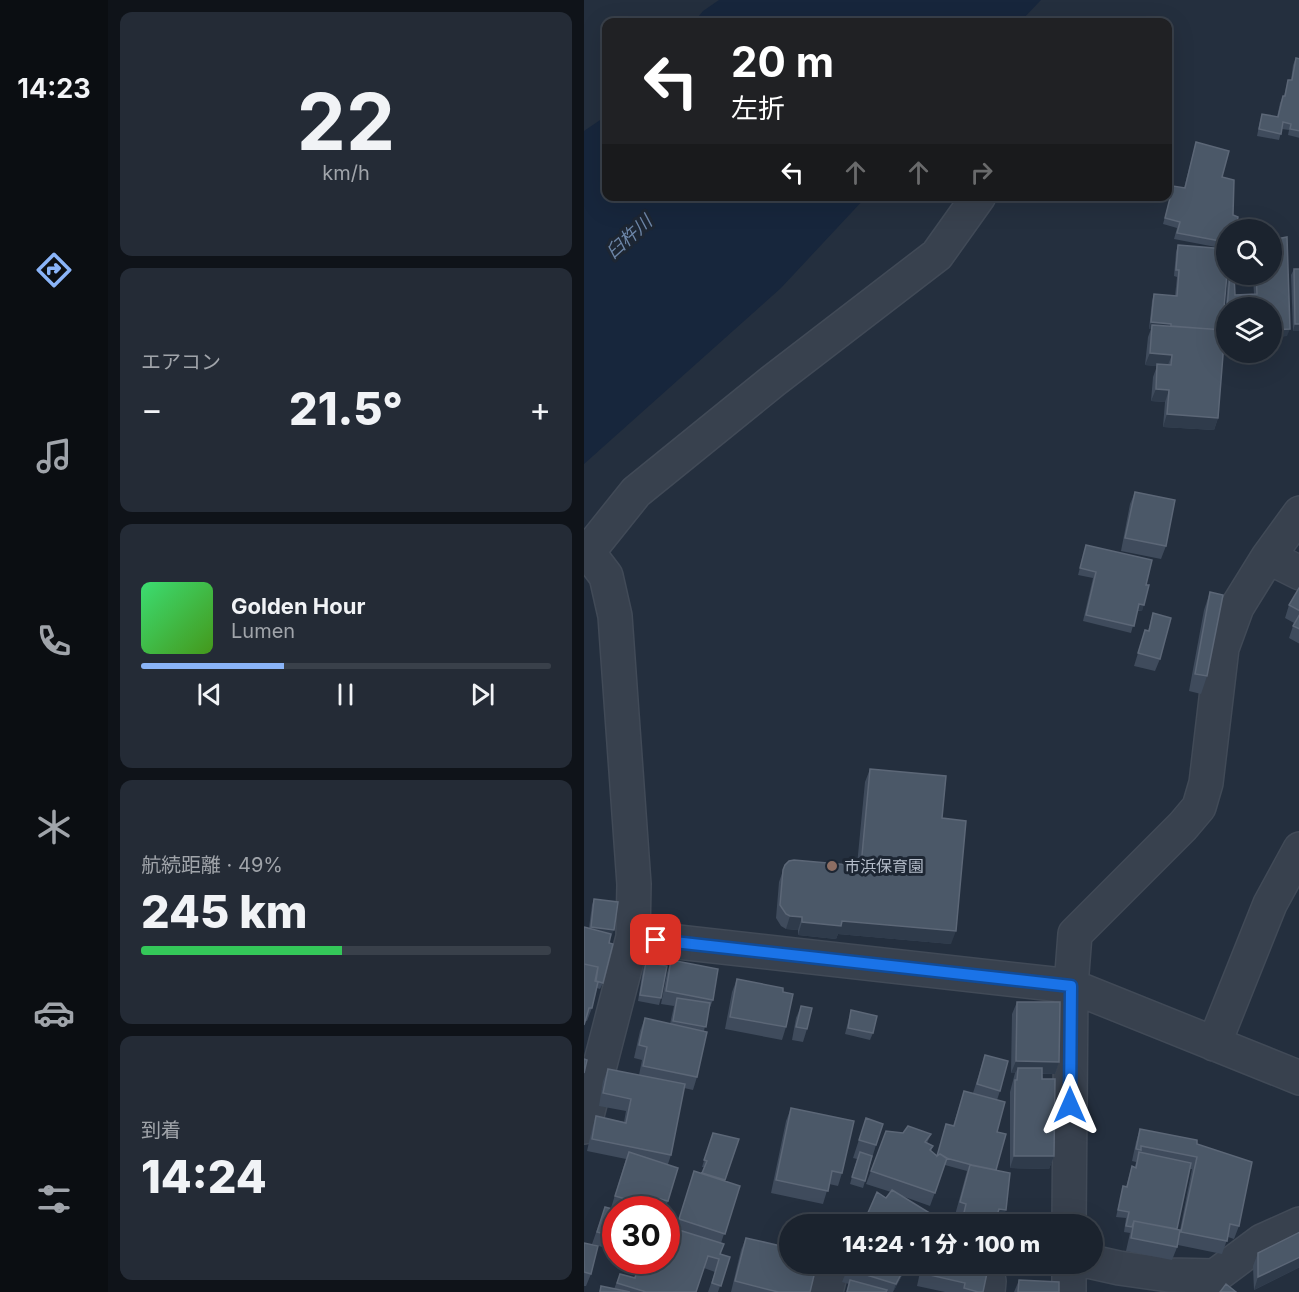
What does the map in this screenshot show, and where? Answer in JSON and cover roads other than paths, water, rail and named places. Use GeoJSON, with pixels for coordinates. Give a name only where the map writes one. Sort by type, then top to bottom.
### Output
{"type":"FeatureCollection","features":[{"type":"Feature","properties":{"kind":"street"},"geometry":{"type":"LineString","coordinates":[[584,1127],[633,937],[634,884],[615,616],[606,576],[588,560],[636,492],[773,381],[937,255],[975,201]]}},
{"type":"Feature","properties":{"kind":"street"},"geometry":{"type":"LineString","coordinates":[[1069,1214],[1071,986],[1074,934],[1183,826],[1199,807],[1206,783],[1223,648],[1237,606],[1268,557],[1300,513]]}},
{"type":"Feature","properties":{"kind":"street"},"geometry":{"type":"LineString","coordinates":[[1268,557],[1300,573]]}},
{"type":"Feature","properties":{"kind":"street"},"geometry":{"type":"LineString","coordinates":[[1214,1044],[1270,904],[1300,849]]}},
{"type":"Feature","properties":{"kind":"street"},"geometry":{"type":"LineString","coordinates":[[633,937],[1071,986],[1300,1078]]}},
{"type":"Feature","properties":{"kind":"street"},"geometry":{"type":"LineString","coordinates":[[1103,1264],[1169,1275],[1215,1276],[1262,1241],[1300,1224]]}},
{"type":"Feature","properties":{"kind":"street"},"geometry":{"type":"LineString","coordinates":[[826,1292],[830,1274]]}},
{"type":"Feature","properties":{"kind":"street"},"geometry":{"type":"LineString","coordinates":[[1069,1274],[1069,1292]]}},
{"type":"Feature","properties":{"kind":"water"},"geometry":{"type":"Polygon","coordinates":[[[719,0],[1041,0],[1024,18],[697,18],[719,0]]]}},
{"type":"Feature","properties":{"kind":"water","name":"臼杵川"},"geometry":{"type":"Polygon","coordinates":[[[602,119],[602,201],[862,201],[781,288],[584,464],[584,131],[602,119]]]}},
{"type":"Feature","properties":{"kind":"place","name":"市浜保育園"},"geometry":{"type":"Point","coordinates":[832,866]}}]}
